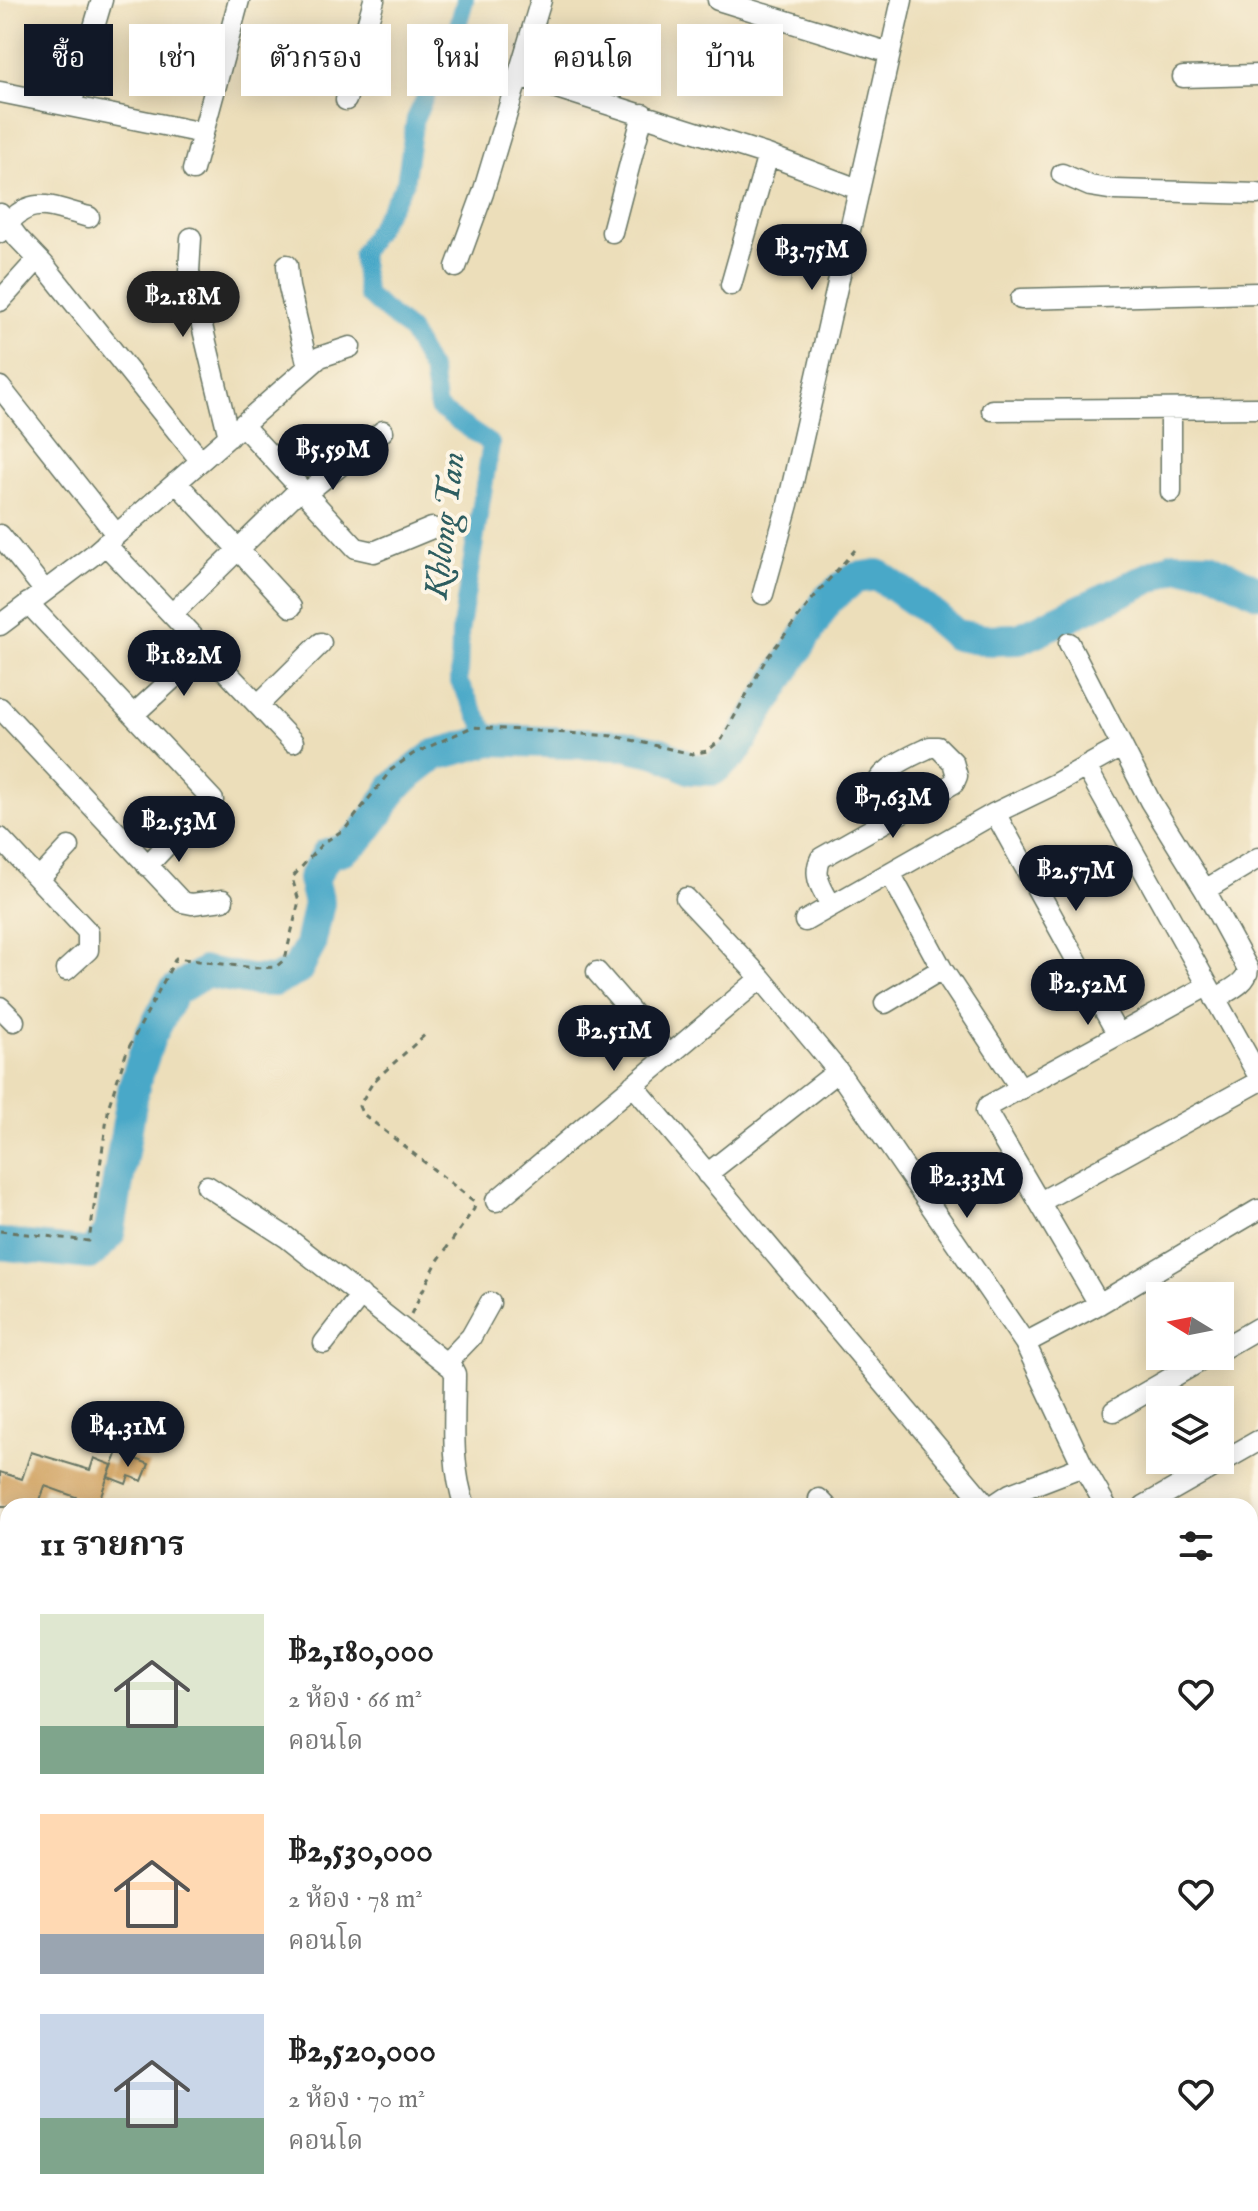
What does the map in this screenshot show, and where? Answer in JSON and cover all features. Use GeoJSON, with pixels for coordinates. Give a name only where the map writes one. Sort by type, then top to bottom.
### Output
{"type":"FeatureCollection","features":[{"type":"Feature","properties":{"kind":"street"},"geometry":{"type":"LineString","coordinates":[[71,105],[102,0]]}},
{"type":"Feature","properties":{"kind":"street"},"geometry":{"type":"LineString","coordinates":[[193,170],[239,0]]}},
{"type":"Feature","properties":{"kind":"street"},"geometry":{"type":"LineString","coordinates":[[346,100],[374,0]]}},
{"type":"Feature","properties":{"kind":"street"},"geometry":{"type":"LineString","coordinates":[[456,267],[483,193],[541,0]]}},
{"type":"Feature","properties":{"kind":"street"},"geometry":{"type":"LineString","coordinates":[[718,0],[890,53]]}},
{"type":"Feature","properties":{"kind":"street"},"geometry":{"type":"LineString","coordinates":[[763,594],[788,504],[902,0]]}},
{"type":"Feature","properties":{"kind":"street"},"geometry":{"type":"LineString","coordinates":[[1183,77],[1258,75]]}},
{"type":"Feature","properties":{"kind":"street"},"geometry":{"type":"LineString","coordinates":[[519,76],[768,155],[858,189]]}},
{"type":"Feature","properties":{"kind":"street"},"geometry":{"type":"LineString","coordinates":[[0,92],[203,133]]}},
{"type":"Feature","properties":{"kind":"street"},"geometry":{"type":"LineString","coordinates":[[612,232],[643,114]]}},
{"type":"Feature","properties":{"kind":"street"},"geometry":{"type":"LineString","coordinates":[[731,285],[768,155]]}},
{"type":"Feature","properties":{"kind":"street"},"geometry":{"type":"LineString","coordinates":[[1062,174],[1090,186],[1115,190],[1258,194]]}},
{"type":"Feature","properties":{"kind":"street"},"geometry":{"type":"LineString","coordinates":[[89,217],[38,205],[29,206],[5,228],[38,259],[201,461]]}},
{"type":"Feature","properties":{"kind":"street"},"geometry":{"type":"LineString","coordinates":[[191,238],[189,272],[236,431],[303,492],[351,545],[367,552],[432,528]]}},
{"type":"Feature","properties":{"kind":"street"},"geometry":{"type":"LineString","coordinates":[[0,301],[38,259]]}},
{"type":"Feature","properties":{"kind":"street"},"geometry":{"type":"LineString","coordinates":[[287,265],[289,287],[308,367]]}},
{"type":"Feature","properties":{"kind":"street"},"geometry":{"type":"LineString","coordinates":[[1021,299],[1258,293]]}},
{"type":"Feature","properties":{"kind":"street"},"geometry":{"type":"LineString","coordinates":[[0,625],[111,539],[308,367],[327,353],[350,347]]}},
{"type":"Feature","properties":{"kind":"street"},"geometry":{"type":"LineString","coordinates":[[0,387],[111,539],[172,614],[293,742]]}},
{"type":"Feature","properties":{"kind":"street"},"geometry":{"type":"LineString","coordinates":[[992,410],[1258,408]]}},
{"type":"Feature","properties":{"kind":"street"},"geometry":{"type":"LineString","coordinates":[[1171,409],[1171,492]]}},
{"type":"Feature","properties":{"kind":"street"},"geometry":{"type":"LineString","coordinates":[[172,614],[303,492],[383,431]]}},
{"type":"Feature","properties":{"kind":"street"},"geometry":{"type":"LineString","coordinates":[[176,482],[291,607]]}},
{"type":"Feature","properties":{"kind":"street"},"geometry":{"type":"LineString","coordinates":[[0,535],[36,597],[133,715],[213,800]]}},
{"type":"Feature","properties":{"kind":"street"},"geometry":{"type":"LineString","coordinates":[[258,705],[321,643]]}},
{"type":"Feature","properties":{"kind":"street"},"geometry":{"type":"LineString","coordinates":[[1069,643],[1121,747],[1248,969],[1243,981],[1211,992],[1118,1035],[988,1106],[986,1111],[1099,1304]]}},
{"type":"Feature","properties":{"kind":"street"},"geometry":{"type":"LineString","coordinates":[[133,715],[205,649]]}},
{"type":"Feature","properties":{"kind":"street"},"geometry":{"type":"LineString","coordinates":[[0,708],[182,902],[192,904],[223,900]]}},
{"type":"Feature","properties":{"kind":"street"},"geometry":{"type":"LineString","coordinates":[[805,921],[995,813],[1121,747]]}},
{"type":"Feature","properties":{"kind":"street"},"geometry":{"type":"LineString","coordinates":[[1086,767],[1258,1075]]}},
{"type":"Feature","properties":{"kind":"street"},"geometry":{"type":"LineString","coordinates":[[995,813],[1118,1035]]}},
{"type":"Feature","properties":{"kind":"street"},"geometry":{"type":"LineString","coordinates":[[831,905],[818,881],[816,868],[821,858],[883,821]]}},
{"type":"Feature","properties":{"kind":"street"},"geometry":{"type":"LineString","coordinates":[[147,866],[179,832]]}},
{"type":"Feature","properties":{"kind":"street"},"geometry":{"type":"LineString","coordinates":[[0,838],[84,927],[89,938],[88,950],[66,970]]}},
{"type":"Feature","properties":{"kind":"street"},"geometry":{"type":"LineString","coordinates":[[39,879],[69,847]]}},
{"type":"Feature","properties":{"kind":"street"},"geometry":{"type":"LineString","coordinates":[[1205,890],[1258,858]]}},
{"type":"Feature","properties":{"kind":"street"},"geometry":{"type":"LineString","coordinates":[[890,873],[942,969],[1021,1089]]}},
{"type":"Feature","properties":{"kind":"street"},"geometry":{"type":"LineString","coordinates":[[686,898],[761,978],[838,1071],[1025,1343],[1101,1498]]}},
{"type":"Feature","properties":{"kind":"street"},"geometry":{"type":"LineString","coordinates":[[885,1003],[942,969]]}},
{"type":"Feature","properties":{"kind":"street"},"geometry":{"type":"LineString","coordinates":[[597,972],[668,1054]]}},
{"type":"Feature","properties":{"kind":"street"},"geometry":{"type":"LineString","coordinates":[[496,1201],[761,978]]}},
{"type":"Feature","properties":{"kind":"street"},"geometry":{"type":"LineString","coordinates":[[707,1174],[838,1071]]}},
{"type":"Feature","properties":{"kind":"street"},"geometry":{"type":"LineString","coordinates":[[1040,1202],[1258,1082]]}},
{"type":"Feature","properties":{"kind":"street"},"geometry":{"type":"LineString","coordinates":[[633,1085],[983,1498]]}},
{"type":"Feature","properties":{"kind":"street"},"geometry":{"type":"LineString","coordinates":[[207,1186],[286,1237],[447,1362],[455,1374],[456,1459],[462,1498]]}},
{"type":"Feature","properties":{"kind":"street"},"geometry":{"type":"LineString","coordinates":[[1025,1343],[1099,1304],[1258,1210]]}},
{"type":"Feature","properties":{"kind":"street"},"geometry":{"type":"LineString","coordinates":[[324,1343],[361,1295]]}},
{"type":"Feature","properties":{"kind":"street"},"geometry":{"type":"LineString","coordinates":[[447,1362],[471,1337],[490,1303]]}},
{"type":"Feature","properties":{"kind":"street"},"geometry":{"type":"LineString","coordinates":[[1234,1342],[1258,1328]]}},
{"type":"Feature","properties":{"kind":"street"},"geometry":{"type":"LineString","coordinates":[[1114,1411],[1185,1370]]}},
{"type":"Feature","properties":{"kind":"street"},"geometry":{"type":"LineString","coordinates":[[1158,1498],[1258,1441]]}},
{"type":"Feature","properties":{"kind":"street"},"geometry":{"type":"LineString","coordinates":[[1003,1498],[1083,1466]]}},
{"type":"Feature","properties":{"kind":"path"},"geometry":{"type":"LineString","coordinates":[[0,1231],[89,1241],[109,1105],[127,1051],[176,958],[254,968],[276,967],[285,959],[299,901],[292,878],[322,844],[346,828],[391,770],[413,754],[472,727],[614,736],[692,754],[707,751],[722,739],[766,659],[855,550]]}},
{"type":"Feature","properties":{"kind":"path"},"geometry":{"type":"LineString","coordinates":[[404,1328],[437,1262],[474,1209],[475,1202],[362,1113],[359,1106],[373,1082],[427,1033]]}},
{"type":"Feature","properties":{"kind":"building"},"geometry":{"type":"Polygon","coordinates":[[[31,1452],[90,1470],[94,1458],[112,1465],[100,1498],[76,1498],[45,1486],[41,1498],[0,1498],[0,1472],[22,1479],[31,1452]]]}},
{"type":"Feature","properties":{"kind":"building"},"geometry":{"type":"Polygon","coordinates":[[[118,1452],[149,1464],[142,1481],[129,1476],[126,1484],[108,1477],[118,1452]]]}},
{"type":"Feature","properties":{"kind":"waterway","name":"Khlong Tan"},"geometry":{"type":"LineString","coordinates":[[465,0],[457,29],[415,119],[405,183],[361,255],[367,295],[410,331],[432,372],[438,408],[491,444],[460,633],[459,682],[491,740]]}},
{"type":"Feature","properties":{"kind":"waterway"},"geometry":{"type":"LineString","coordinates":[[0,1244],[90,1254],[109,1235],[134,1086],[150,1037],[174,991],[205,972],[275,981],[297,970],[310,945],[319,903],[313,879],[327,854],[344,849],[360,837],[395,786],[435,755],[491,740],[625,745],[661,753],[691,769],[713,770],[734,753],[828,599],[855,578],[878,575],[956,635],[985,640],[1019,639],[1175,566],[1209,567],[1258,592]]}}]}
